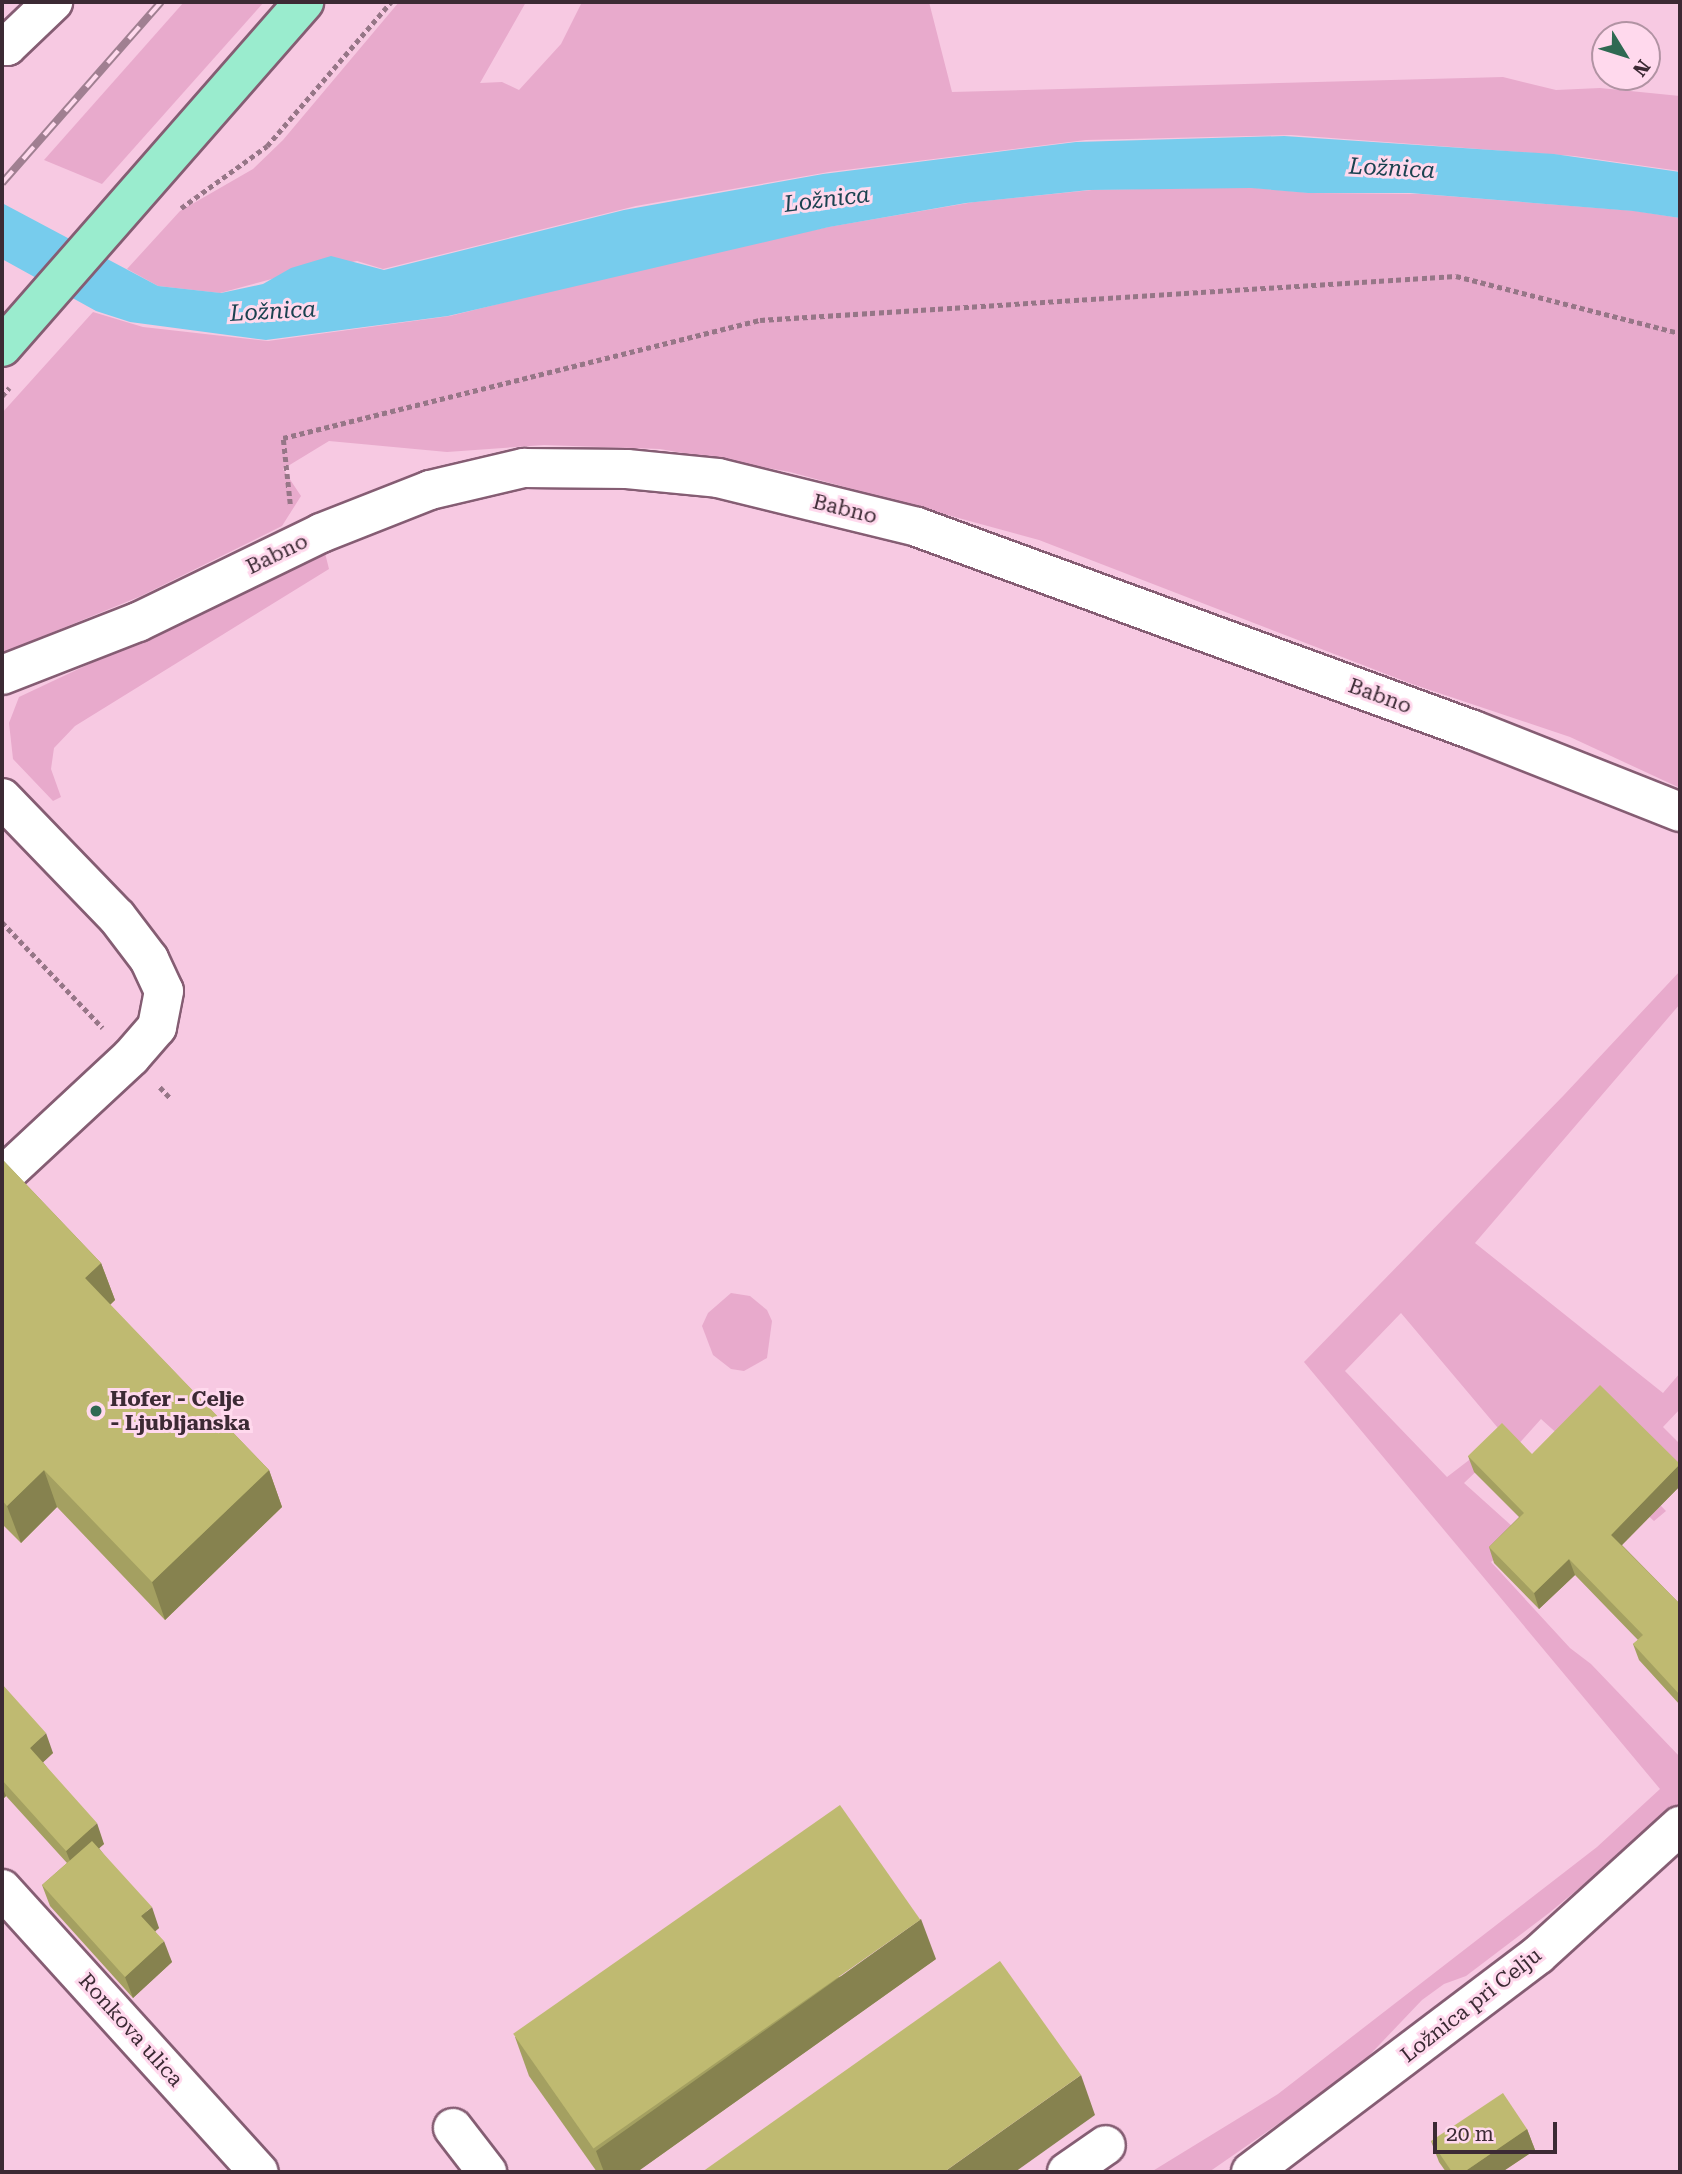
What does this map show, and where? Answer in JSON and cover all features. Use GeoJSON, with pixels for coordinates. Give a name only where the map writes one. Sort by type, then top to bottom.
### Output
{"type":"FeatureCollection","features":[{"type":"Feature","properties":{"kind":"main road"},"geometry":{"type":"LineString","coordinates":[[11,353],[128,204],[304,2]]}},
{"type":"Feature","properties":{"kind":"street"},"geometry":{"type":"LineString","coordinates":[[2,46],[7,46],[53,2]]}},
{"type":"Feature","properties":{"kind":"street","name":"Babno"},"geometry":{"type":"LineString","coordinates":[[2,675],[138,622],[321,533],[430,490],[524,468],[627,469],[718,478],[917,527],[1473,730],[1680,812]]}},
{"type":"Feature","properties":{"kind":"street"},"geometry":{"type":"LineString","coordinates":[[2,798],[117,917],[149,959],[164,990],[157,1027],[131,1057],[2,1177]]}},
{"type":"Feature","properties":{"kind":"street","name":"Ložnica pri Celju"},"geometry":{"type":"LineString","coordinates":[[1251,2172],[1538,1955],[1680,1826]]}},
{"type":"Feature","properties":{"kind":"street","name":"Ronkova ulica"},"geometry":{"type":"LineString","coordinates":[[2,1889],[259,2172]]}},
{"type":"Feature","properties":{"kind":"street"},"geometry":{"type":"LineString","coordinates":[[453,2127],[487,2172]]}},
{"type":"Feature","properties":{"kind":"street"},"geometry":{"type":"LineString","coordinates":[[1067,2172],[1105,2146]]}},
{"type":"Feature","properties":{"kind":"path"},"geometry":{"type":"LineString","coordinates":[[172,214],[267,146],[391,2]]}},
{"type":"Feature","properties":{"kind":"path"},"geometry":{"type":"LineString","coordinates":[[291,516],[283,438],[760,320],[1456,276],[1680,333]]}},
{"type":"Feature","properties":{"kind":"path"},"geometry":{"type":"LineString","coordinates":[[2,396],[11,353]]}},
{"type":"Feature","properties":{"kind":"path"},"geometry":{"type":"LineString","coordinates":[[2,922],[171,1098]]}},
{"type":"Feature","properties":{"kind":"shaded area"},"geometry":{"type":"Polygon","coordinates":[[[184,2],[264,2],[102,184],[44,160],[184,2]]]}},
{"type":"Feature","properties":{"kind":"shaded area"},"geometry":{"type":"Polygon","coordinates":[[[399,2],[526,2],[480,83],[502,82],[519,90],[561,44],[582,2],[929,2],[952,92],[1503,77],[1556,90],[1591,88],[1591,91],[1630,91],[1680,96],[1680,171],[1574,156],[1291,135],[1086,140],[829,172],[636,206],[383,269],[357,261],[294,273],[220,293],[158,286],[127,269],[180,211],[253,169],[283,140],[399,2]]]}},
{"type":"Feature","properties":{"kind":"shaded area"},"geometry":{"type":"Polygon","coordinates":[[[1246,187],[1311,193],[1421,194],[1636,211],[1680,218],[1680,788],[1570,737],[1412,684],[1039,540],[790,472],[660,449],[544,445],[447,452],[329,441],[283,469],[301,496],[282,526],[141,596],[2,653],[2,413],[93,312],[143,327],[268,341],[450,316],[683,258],[828,227],[974,202],[1092,190],[1246,187]]]}},
{"type":"Feature","properties":{"kind":"shaded area"},"geometry":{"type":"Polygon","coordinates":[[[325,553],[329,569],[75,726],[54,748],[51,769],[61,797],[53,801],[13,759],[9,723],[19,697],[325,553]]]}},
{"type":"Feature","properties":{"kind":"shaded area"},"geometry":{"type":"Polygon","coordinates":[[[1680,971],[1680,1004],[1475,1243],[1663,1393],[1680,1373],[1680,1409],[1663,1427],[1680,1444],[1680,1466],[1581,1425],[1666,1511],[1654,1521],[1541,1419],[1515,1448],[1505,1444],[1464,1483],[1523,1536],[1491,1562],[1570,1648],[1591,1664],[1680,1757],[1680,1805],[1549,1913],[1466,1976],[1444,1984],[1422,2000],[1361,2064],[1209,2172],[1151,2172],[1278,2094],[1597,1847],[1660,1789],[1304,1362],[1564,1095],[1680,971]],[[1401,1313],[1345,1371],[1447,1477],[1503,1434],[1401,1313]]]}},
{"type":"Feature","properties":{"kind":"shaded area"},"geometry":{"type":"Polygon","coordinates":[[[731,1293],[750,1296],[767,1310],[772,1321],[767,1358],[744,1371],[731,1369],[713,1355],[702,1326],[708,1313],[731,1293]]]}},
{"type":"Feature","properties":{"kind":"water","name":"Ložnica"},"geometry":{"type":"Polygon","coordinates":[[[1284,136],[1554,154],[1680,172],[1680,218],[1633,211],[1410,193],[1308,193],[1251,188],[1089,190],[966,203],[829,227],[448,316],[266,340],[130,322],[96,311],[2,259],[2,203],[158,286],[221,293],[263,284],[291,268],[331,256],[384,270],[624,210],[823,174],[1076,142],[1284,136]]]}},
{"type":"Feature","properties":{"kind":"building","name":"Hofer - Celje - Ljubljanska"},"geometry":{"type":"Polygon","coordinates":[[[2,1159],[101,1263],[85,1278],[269,1470],[152,1582],[44,1470],[7,1506],[2,1500],[2,1159]]]}},
{"type":"Feature","properties":{"kind":"building"},"geometry":{"type":"Polygon","coordinates":[[[1600,1385],[1680,1464],[1611,1535],[1678,1602],[1680,1600],[1680,1695],[1633,1644],[1643,1635],[1569,1559],[1534,1593],[1489,1547],[1524,1513],[1468,1456],[1502,1423],[1532,1454],[1600,1385]]]}},
{"type":"Feature","properties":{"kind":"building"},"geometry":{"type":"Polygon","coordinates":[[[2,1684],[46,1733],[30,1748],[97,1823],[66,1851],[2,1780],[2,1684]]]}},
{"type":"Feature","properties":{"kind":"building"},"geometry":{"type":"Polygon","coordinates":[[[840,1805],[920,1920],[593,2149],[513,2034],[840,1805]]]}},
{"type":"Feature","properties":{"kind":"building"},"geometry":{"type":"Polygon","coordinates":[[[92,1841],[152,1907],[141,1916],[164,1941],[125,1977],[42,1885],[92,1841]]]}},
{"type":"Feature","properties":{"kind":"building"},"geometry":{"type":"Polygon","coordinates":[[[1000,1961],[1081,2075],[944,2172],[702,2172],[1000,1961]]]}},
{"type":"Feature","properties":{"kind":"building"},"geometry":{"type":"Polygon","coordinates":[[[1503,2093],[1527,2129],[1464,2172],[1452,2172],[1431,2141],[1503,2093]]]}},
{"type":"Feature","properties":{"kind":"railway"},"geometry":{"type":"LineString","coordinates":[[2,183],[161,2]]}},
{"type":"Feature","properties":{"kind":"place","name":"Hofer - Celje - Ljubljanska"},"geometry":{"type":"Point","coordinates":[96,1411]}}]}
